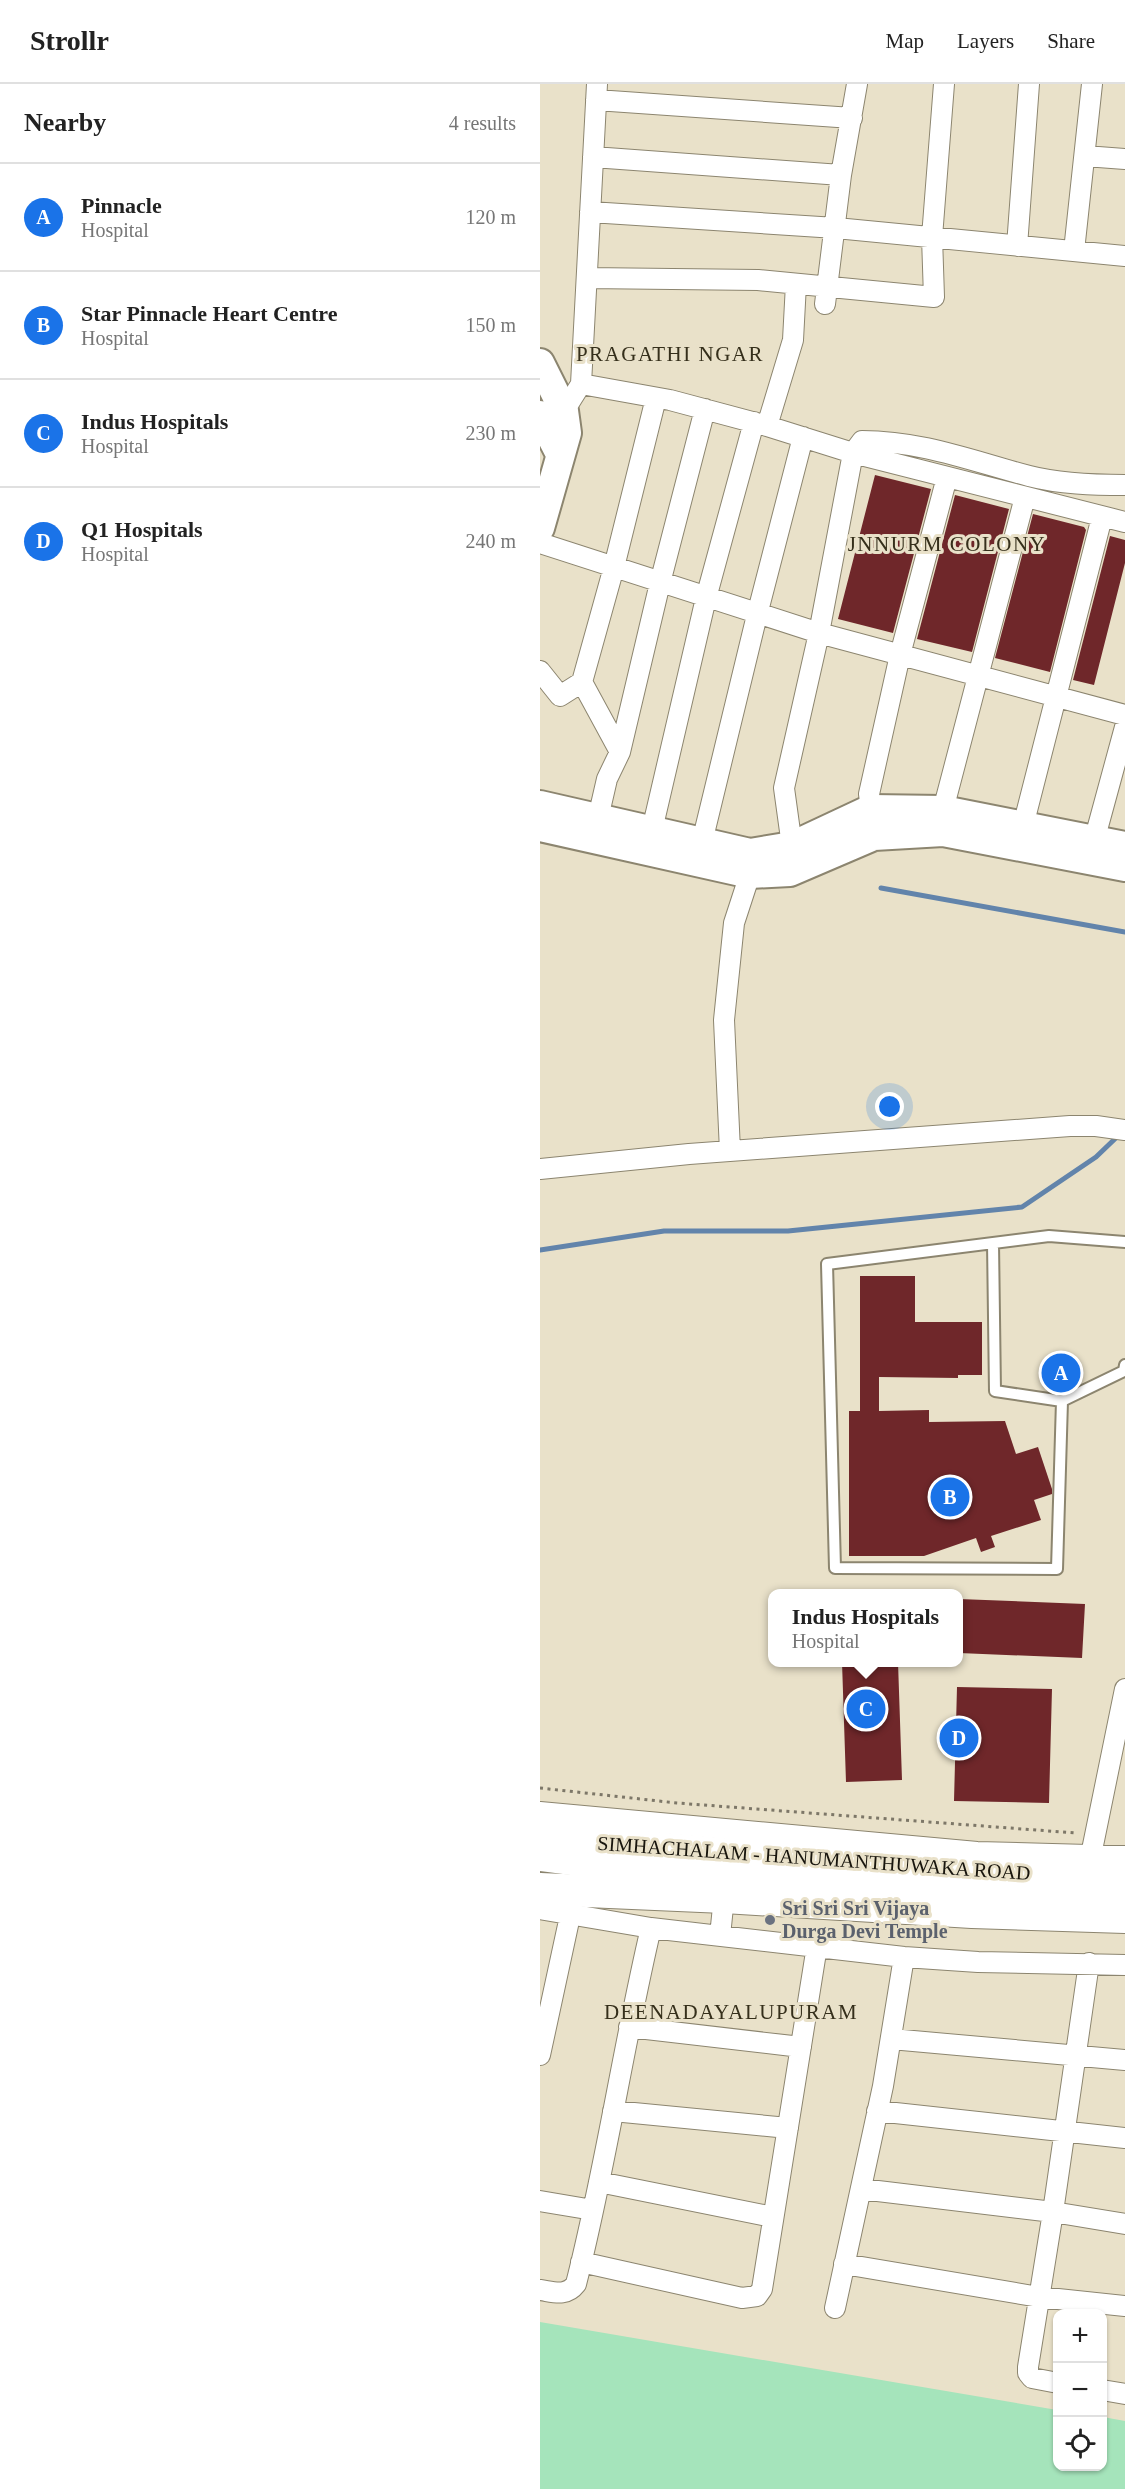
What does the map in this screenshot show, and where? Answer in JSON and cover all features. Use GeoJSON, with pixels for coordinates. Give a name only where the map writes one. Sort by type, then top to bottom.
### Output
{"type":"FeatureCollection","features":[{"type":"Feature","properties":{"kind":"main road","name":"SIMHACHALAM - HANUMANTHUWAKA ROAD"},"geometry":{"type":"LineString","coordinates":[[540,1836],[854,1866],[1125,1879]]}},
{"type":"Feature","properties":{"kind":"main road","name":"SIMHACHALAM - HANUMANTHUWAKA ROAD"},"geometry":{"type":"LineString","coordinates":[[540,1889],[972,1912],[1125,1917]]}},
{"type":"Feature","properties":{"kind":"street"},"geometry":{"type":"LineString","coordinates":[[826,296],[841,175],[857,84]]}},
{"type":"Feature","properties":{"kind":"street"},"geometry":{"type":"LineString","coordinates":[[587,278],[758,280],[796,284],[826,296],[934,297],[932,237],[944,84]]}},
{"type":"Feature","properties":{"kind":"street"},"geometry":{"type":"LineString","coordinates":[[1017,246],[1029,84]]}},
{"type":"Feature","properties":{"kind":"street"},"geometry":{"type":"LineString","coordinates":[[1074,252],[1092,84]]}},
{"type":"Feature","properties":{"kind":"street"},"geometry":{"type":"LineString","coordinates":[[552,413],[580,384],[597,92],[852,118]]}},
{"type":"Feature","properties":{"kind":"street"},"geometry":{"type":"LineString","coordinates":[[1084,156],[1125,159]]}},
{"type":"Feature","properties":{"kind":"street"},"geometry":{"type":"LineString","coordinates":[[593,157],[841,175]]}},
{"type":"Feature","properties":{"kind":"street"},"geometry":{"type":"LineString","coordinates":[[590,212],[836,228],[1125,256]]}},
{"type":"Feature","properties":{"kind":"street"},"geometry":{"type":"LineString","coordinates":[[652,830],[706,598],[760,424],[793,340],[796,284]]}},
{"type":"Feature","properties":{"kind":"street"},"geometry":{"type":"LineString","coordinates":[[540,363],[552,413],[567,433],[540,528]]}},
{"type":"Feature","properties":{"kind":"street"},"geometry":{"type":"LineString","coordinates":[[580,384],[705,409],[853,453],[1125,522]]}},
{"type":"Feature","properties":{"kind":"street"},"geometry":{"type":"LineString","coordinates":[[540,671],[561,696],[582,682],[614,567],[656,398]]}},
{"type":"Feature","properties":{"kind":"street"},"geometry":{"type":"LineString","coordinates":[[598,818],[607,779],[620,752],[660,583],[705,409]]}},
{"type":"Feature","properties":{"kind":"street"},"geometry":{"type":"LineString","coordinates":[[702,842],[756,615],[803,437]]}},
{"type":"Feature","properties":{"kind":"street"},"geometry":{"type":"LineString","coordinates":[[792,846],[784,788],[819,633],[853,453],[862,441],[889,441],[935,448],[1031,476],[1076,484],[1125,485]]}},
{"type":"Feature","properties":{"kind":"street"},"geometry":{"type":"LineString","coordinates":[[871,809],[869,794],[900,655],[947,477]]}},
{"type":"Feature","properties":{"kind":"street"},"geometry":{"type":"LineString","coordinates":[[943,810],[1025,497]]}},
{"type":"Feature","properties":{"kind":"street"},"geometry":{"type":"LineString","coordinates":[[1023,826],[1102,517]]}},
{"type":"Feature","properties":{"kind":"street"},"geometry":{"type":"LineString","coordinates":[[540,543],[756,615],[1125,715]]}},
{"type":"Feature","properties":{"kind":"street"},"geometry":{"type":"LineString","coordinates":[[582,682],[620,752]]}},
{"type":"Feature","properties":{"kind":"street"},"geometry":{"type":"LineString","coordinates":[[1092,850],[1125,726]]}},
{"type":"Feature","properties":{"kind":"street"},"geometry":{"type":"LineString","coordinates":[[540,805],[750,853],[792,846],[871,809],[943,810],[1023,826],[1092,850],[1125,867]]}},
{"type":"Feature","properties":{"kind":"street"},"geometry":{"type":"LineString","coordinates":[[540,826],[750,874],[790,872],[874,836],[943,832],[1092,850],[1125,846]]}},
{"type":"Feature","properties":{"kind":"street"},"geometry":{"type":"LineString","coordinates":[[730,1151],[723,1020],[734,923],[750,874]]}},
{"type":"Feature","properties":{"kind":"street"},"geometry":{"type":"LineString","coordinates":[[540,1169],[730,1151],[1070,1126],[1124,1129]]}},
{"type":"Feature","properties":{"kind":"street"},"geometry":{"type":"LineString","coordinates":[[1091,1855],[1125,1689]]}},
{"type":"Feature","properties":{"kind":"street"},"geometry":{"type":"LineString","coordinates":[[540,1812],[977,1852],[1125,1856]]}},
{"type":"Feature","properties":{"kind":"street"},"geometry":{"type":"LineString","coordinates":[[540,1857],[595,1864],[969,1895],[1125,1901]]}},
{"type":"Feature","properties":{"kind":"street"},"geometry":{"type":"LineString","coordinates":[[720,1936],[724,1897]]}},
{"type":"Feature","properties":{"kind":"street"},"geometry":{"type":"LineString","coordinates":[[540,1909],[570,1916],[651,1928],[904,1957],[978,1962],[1125,1965]]}},
{"type":"Feature","properties":{"kind":"street"},"geometry":{"type":"LineString","coordinates":[[540,2055],[570,1916]]}},
{"type":"Feature","properties":{"kind":"street"},"geometry":{"type":"LineString","coordinates":[[540,2290],[557,2293],[571,2290],[576,2284],[651,1928]]}},
{"type":"Feature","properties":{"kind":"street"},"geometry":{"type":"LineString","coordinates":[[581,2262],[749,2298],[757,2296],[762,2289],[817,1947]]}},
{"type":"Feature","properties":{"kind":"street"},"geometry":{"type":"LineString","coordinates":[[835,2308],[878,2111],[904,1957]]}},
{"type":"Feature","properties":{"kind":"street"},"geometry":{"type":"LineString","coordinates":[[1053,2382],[1032,2378],[1028,2373],[1089,1963]]}},
{"type":"Feature","properties":{"kind":"street"},"geometry":{"type":"LineString","coordinates":[[629,2027],[801,2047]]}},
{"type":"Feature","properties":{"kind":"street"},"geometry":{"type":"LineString","coordinates":[[891,2039],[1125,2060]]}},
{"type":"Feature","properties":{"kind":"street"},"geometry":{"type":"LineString","coordinates":[[613,2111],[788,2128]]}},
{"type":"Feature","properties":{"kind":"street"},"geometry":{"type":"LineString","coordinates":[[878,2111],[1125,2138]]}},
{"type":"Feature","properties":{"kind":"street"},"geometry":{"type":"LineString","coordinates":[[599,2181],[773,2217]]}},
{"type":"Feature","properties":{"kind":"street"},"geometry":{"type":"LineString","coordinates":[[861,2189],[1053,2212],[1125,2224]]}},
{"type":"Feature","properties":{"kind":"street"},"geometry":{"type":"LineString","coordinates":[[540,2201],[593,2211]]}},
{"type":"Feature","properties":{"kind":"street"},"geometry":{"type":"LineString","coordinates":[[844,2264],[1039,2297],[1125,2306]]}},
{"type":"Feature","properties":{"kind":"street"},"geometry":{"type":"LineString","coordinates":[[1107,2392],[1125,2394]]}},
{"type":"Feature","properties":{"kind":"lane"},"geometry":{"type":"LineString","coordinates":[[1062,1401],[1057,1569],[835,1568],[827,1264],[1049,1236],[1125,1242]]}},
{"type":"Feature","properties":{"kind":"lane"},"geometry":{"type":"LineString","coordinates":[[993,1243],[995,1391],[1062,1401],[1124,1371],[1125,1365]]}},
{"type":"Feature","properties":{"kind":"path"},"geometry":{"type":"LineString","coordinates":[[540,1788],[676,1803],[1095,1835]]}},
{"type":"Feature","properties":{"kind":"green space"},"geometry":{"type":"Polygon","coordinates":[[[540,2322],[1053,2409],[1053,2471],[1107,2471],[1107,2418],[1125,2421],[1125,2489],[540,2489],[540,2322]]]}},
{"type":"Feature","properties":{"kind":"building"},"geometry":{"type":"Polygon","coordinates":[[[875,475],[931,489],[893,633],[838,619],[875,475]]]}},
{"type":"Feature","properties":{"kind":"building"},"geometry":{"type":"Polygon","coordinates":[[[955,495],[1009,509],[972,652],[917,639],[955,495]]]}},
{"type":"Feature","properties":{"kind":"building"},"geometry":{"type":"Polygon","coordinates":[[[1033,514],[1084,527],[1086,530],[1050,672],[995,658],[1033,514]]]}},
{"type":"Feature","properties":{"kind":"building"},"geometry":{"type":"Polygon","coordinates":[[[1110,536],[1125,540],[1125,563],[1094,685],[1073,680],[1110,536]]]}},
{"type":"Feature","properties":{"kind":"building"},"geometry":{"type":"Polygon","coordinates":[[[860,1276],[915,1276],[915,1322],[982,1322],[982,1375],[958,1375],[958,1378],[879,1377],[879,1411],[929,1410],[929,1422],[1005,1421],[1016,1454],[1038,1447],[1052,1489],[1052,1494],[1034,1500],[1041,1520],[991,1536],[995,1547],[981,1552],[976,1538],[924,1556],[849,1556],[849,1411],[860,1411],[860,1276]]]}},
{"type":"Feature","properties":{"kind":"building"},"geometry":{"type":"Polygon","coordinates":[[[963,1599],[1085,1604],[1082,1658],[963,1653],[963,1599]]]}},
{"type":"Feature","properties":{"kind":"building"},"geometry":{"type":"Polygon","coordinates":[[[842,1667],[898,1667],[902,1780],[846,1782],[842,1667]]]}},
{"type":"Feature","properties":{"kind":"building"},"geometry":{"type":"Polygon","coordinates":[[[957,1687],[1052,1689],[1049,1803],[954,1801],[957,1687]]]}},
{"type":"Feature","properties":{"kind":"waterway"},"geometry":{"type":"LineString","coordinates":[[881,888],[1125,932]]}},
{"type":"Feature","properties":{"kind":"waterway"},"geometry":{"type":"LineString","coordinates":[[540,1250],[664,1231],[788,1231],[1022,1207],[1096,1157],[1120,1134]]}},
{"type":"Feature","properties":{"kind":"place","name":"Pinnacle"},"geometry":{"type":"Point","coordinates":[1061,1373]}},
{"type":"Feature","properties":{"kind":"place","name":"Star Pinnacle Heart Centre"},"geometry":{"type":"Point","coordinates":[950,1497]}},
{"type":"Feature","properties":{"kind":"place","name":"Indus Hospitals"},"geometry":{"type":"Point","coordinates":[866,1709]}},
{"type":"Feature","properties":{"kind":"place","name":"Q1 Hospitals"},"geometry":{"type":"Point","coordinates":[959,1738]}},
{"type":"Feature","properties":{"kind":"place","name":"Sri Sri Sri Vijaya Durga Devi Temple"},"geometry":{"type":"Point","coordinates":[770,1920]}},
{"type":"Feature","properties":{"kind":"district","name":"PRAGATHI NGAR"},"geometry":{"type":"Point","coordinates":[670,354]}},
{"type":"Feature","properties":{"kind":"district","name":"JNNURM COLONY"},"geometry":{"type":"Point","coordinates":[947,544]}},
{"type":"Feature","properties":{"kind":"district","name":"DEENADAYALUPURAM"},"geometry":{"type":"Point","coordinates":[731,2012]}}]}
